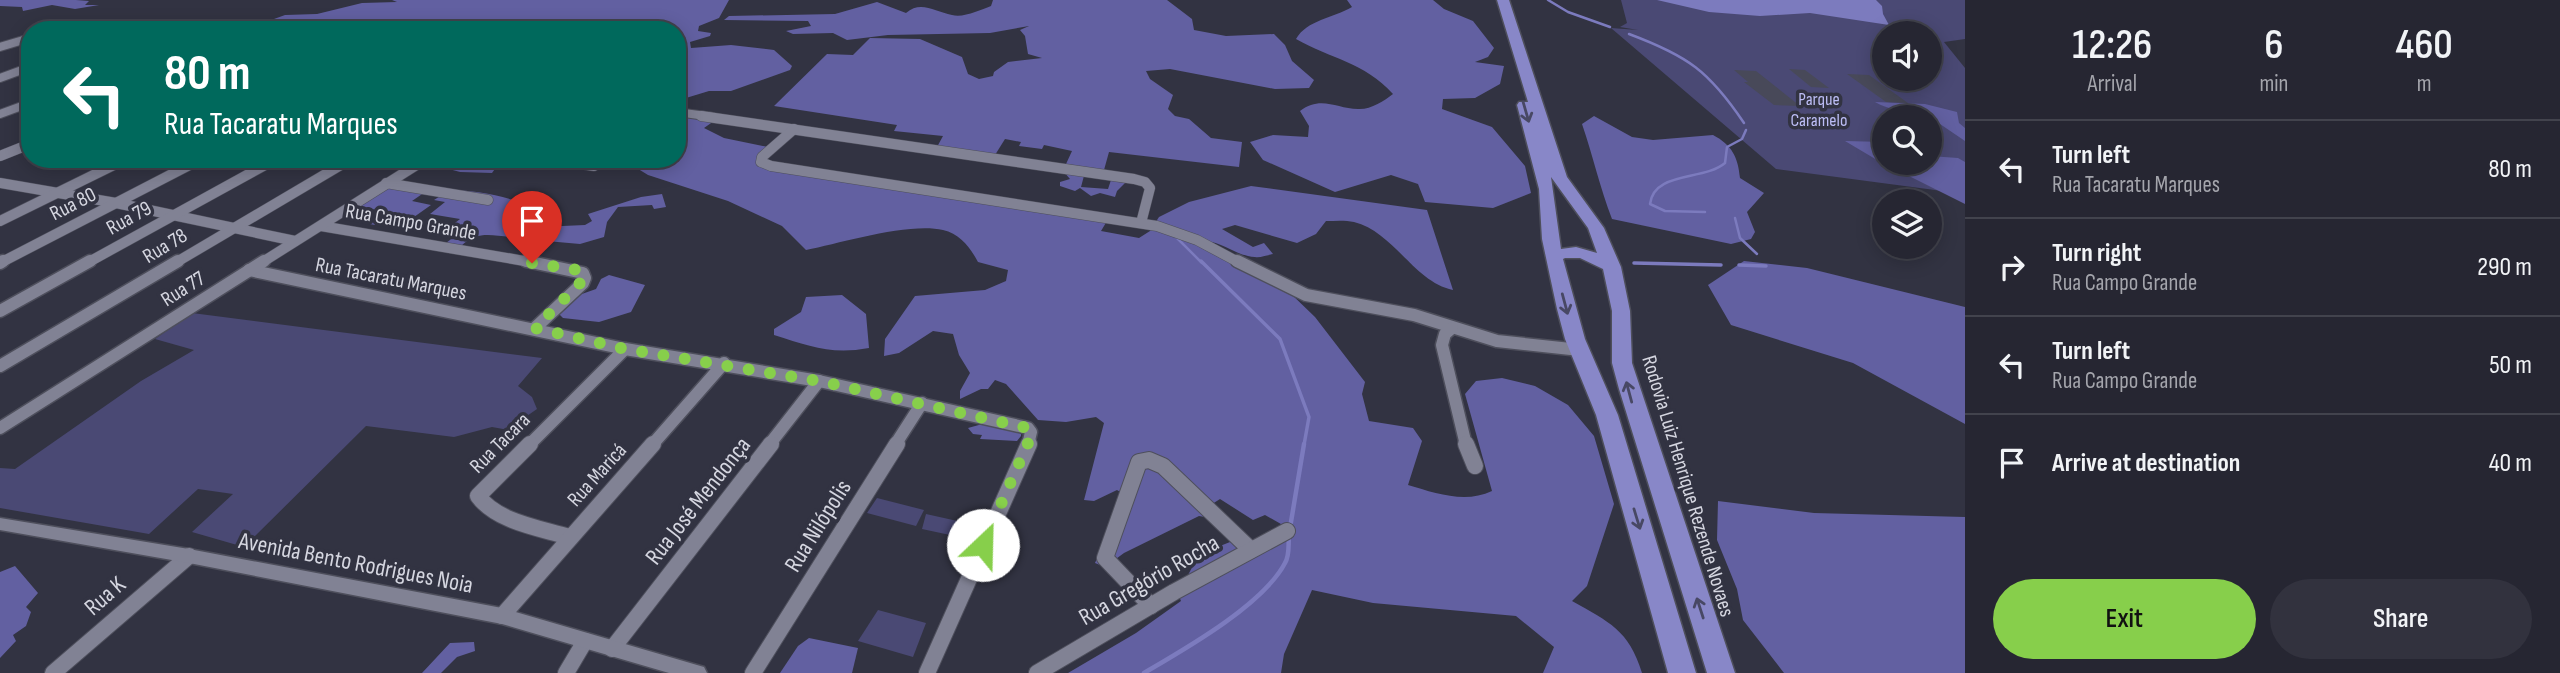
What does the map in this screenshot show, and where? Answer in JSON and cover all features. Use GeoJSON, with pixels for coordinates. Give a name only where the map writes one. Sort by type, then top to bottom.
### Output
{"type":"FeatureCollection","features":[{"type":"Feature","properties":{"kind":"highway"},"geometry":{"type":"LineString","coordinates":[[1492,0],[1544,175],[1553,257],[1566,309],[1607,415],[1682,673]]}},
{"type":"Feature","properties":{"kind":"highway","name":"Rodovia Luiz Henrique Rezende Novaes"},"geometry":{"type":"LineString","coordinates":[[1503,0],[1559,177],[1596,228],[1612,267],[1620,300],[1620,345],[1629,389],[1721,673]]}},
{"type":"Feature","properties":{"kind":"highway"},"geometry":{"type":"LineString","coordinates":[[1553,257],[1565,252],[1579,253],[1612,267]]}},
{"type":"Feature","properties":{"kind":"street"},"geometry":{"type":"LineString","coordinates":[[0,47],[21,41]]}},
{"type":"Feature","properties":{"kind":"street"},"geometry":{"type":"LineString","coordinates":[[0,78],[21,70]]}},
{"type":"Feature","properties":{"kind":"street"},"geometry":{"type":"LineString","coordinates":[[0,114],[21,106]]}},
{"type":"Feature","properties":{"kind":"street"},"geometry":{"type":"LineString","coordinates":[[686,113],[1139,180],[1150,188],[1141,223]]}},
{"type":"Feature","properties":{"kind":"street"},"geometry":{"type":"LineString","coordinates":[[794,129],[762,157],[761,162],[771,166],[1141,223],[1179,232],[1197,240],[1296,292],[1415,314],[1497,341],[1580,351]]}},
{"type":"Feature","properties":{"kind":"street"},"geometry":{"type":"LineString","coordinates":[[0,156],[21,148]]}},
{"type":"Feature","properties":{"kind":"street"},"geometry":{"type":"LineString","coordinates":[[0,221],[108,168]]}},
{"type":"Feature","properties":{"kind":"street","name":"Rua 80"},"geometry":{"type":"LineString","coordinates":[[0,263],[184,168]]}},
{"type":"Feature","properties":{"kind":"street","name":"Rua 79"},"geometry":{"type":"LineString","coordinates":[[0,311],[259,168]]}},
{"type":"Feature","properties":{"kind":"street","name":"Rua 78"},"geometry":{"type":"LineString","coordinates":[[0,366],[335,168]]}},
{"type":"Feature","properties":{"kind":"street","name":"Rua 77"},"geometry":{"type":"LineString","coordinates":[[0,428],[411,168]]}},
{"type":"Feature","properties":{"kind":"street"},"geometry":{"type":"LineString","coordinates":[[0,183],[116,203],[295,241]]}},
{"type":"Feature","properties":{"kind":"street"},"geometry":{"type":"LineString","coordinates":[[386,183],[488,200]]}},
{"type":"Feature","properties":{"kind":"street","name":"Rua Campo Grande"},"geometry":{"type":"LineString","coordinates":[[321,226],[565,268],[583,274],[583,283],[535,328]]}},
{"type":"Feature","properties":{"kind":"street","name":"Rua Tacaratu Marques"},"geometry":{"type":"LineString","coordinates":[[248,270],[625,349],[724,363],[819,381],[1021,426],[1031,432],[1028,443],[927,673]]}},
{"type":"Feature","properties":{"kind":"street"},"geometry":{"type":"LineString","coordinates":[[1452,328],[1445,334],[1442,345],[1467,447],[1475,466]]}},
{"type":"Feature","properties":{"kind":"street","name":"Rua Tacara"},"geometry":{"type":"LineString","coordinates":[[569,537],[494,511],[482,504],[478,496],[625,349]]}},
{"type":"Feature","properties":{"kind":"street","name":"Rua Maricá"},"geometry":{"type":"LineString","coordinates":[[502,616],[724,363]]}},
{"type":"Feature","properties":{"kind":"street","name":"Rua José Mendonça"},"geometry":{"type":"LineString","coordinates":[[612,649],[819,381]]}},
{"type":"Feature","properties":{"kind":"street","name":"Rua Nilópolis"},"geometry":{"type":"LineString","coordinates":[[753,673],[922,403]]}},
{"type":"Feature","properties":{"kind":"street"},"geometry":{"type":"LineString","coordinates":[[1152,606],[1105,558],[1139,462],[1149,460],[1163,466],[1251,550]]}},
{"type":"Feature","properties":{"kind":"street","name":"Avenida Bento Rodrigues Noia"},"geometry":{"type":"LineString","coordinates":[[0,524],[189,556],[502,616],[697,673]]}},
{"type":"Feature","properties":{"kind":"street","name":"Rua Gregório Rocha"},"geometry":{"type":"LineString","coordinates":[[1037,673],[1287,531]]}},
{"type":"Feature","properties":{"kind":"street","name":"Rua K"},"geometry":{"type":"LineString","coordinates":[[53,673],[189,556]]}},
{"type":"Feature","properties":{"kind":"street"},"geometry":{"type":"LineString","coordinates":[[566,673],[585,641]]}},
{"type":"Feature","properties":{"kind":"green space","name":"Parque Caramelo"},"geometry":{"type":"Polygon","coordinates":[[[1621,0],[1965,0],[1965,39],[1944,42],[1965,68],[1965,194],[1776,169],[1611,28],[1638,30],[1620,27],[1627,23],[1621,0]]]}},
{"type":"Feature","properties":{"kind":"green space"},"geometry":{"type":"Polygon","coordinates":[[[192,313],[542,358],[518,386],[532,397],[537,409],[524,418],[527,423],[522,429],[514,431],[492,427],[454,437],[366,426],[244,547],[192,532],[233,494],[198,489],[149,534],[0,508],[0,468],[15,469],[141,381],[194,350],[155,339],[192,313]]]}},
{"type":"Feature","properties":{"kind":"green space"},"geometry":{"type":"Polygon","coordinates":[[[877,498],[924,510],[916,526],[867,513],[877,498]]]}},
{"type":"Feature","properties":{"kind":"green space"},"geometry":{"type":"Polygon","coordinates":[[[926,514],[971,524],[964,538],[922,529],[926,514]]]}},
{"type":"Feature","properties":{"kind":"green space"},"geometry":{"type":"Polygon","coordinates":[[[878,610],[926,623],[913,657],[858,641],[878,610]]]}},
{"type":"Feature","properties":{"kind":"shaded area"},"geometry":{"type":"Polygon","coordinates":[[[0,0],[76,0],[89,1],[85,5],[99,5],[75,9],[52,5],[23,11],[22,7],[0,6],[0,0]]]}},
{"type":"Feature","properties":{"kind":"shaded area"},"geometry":{"type":"Polygon","coordinates":[[[392,0],[729,0],[719,18],[699,26],[698,31],[711,33],[710,36],[690,42],[691,48],[731,45],[774,50],[792,66],[790,70],[731,91],[709,91],[686,98],[686,21],[256,21],[285,15],[317,14],[362,3],[397,2],[392,0]]]}},
{"type":"Feature","properties":{"kind":"shaded area"},"geometry":{"type":"Polygon","coordinates":[[[993,0],[1167,0],[1192,19],[1194,30],[1226,36],[1274,34],[1285,45],[1292,61],[1314,80],[1309,88],[1275,89],[1170,69],[1146,71],[1150,79],[1173,95],[1168,109],[1175,116],[1189,119],[1211,138],[1242,142],[1239,167],[1109,152],[1104,170],[1066,164],[1072,151],[1044,145],[1042,149],[1019,146],[1021,142],[1005,139],[995,155],[937,147],[943,136],[894,131],[897,125],[774,106],[827,54],[853,55],[870,38],[920,39],[962,57],[968,74],[979,79],[993,76],[994,72],[1008,62],[1042,58],[1028,54],[1025,36],[1020,30],[1029,26],[990,33],[888,35],[847,40],[833,33],[793,34],[786,31],[811,26],[808,21],[724,20],[729,16],[835,14],[877,2],[906,13],[923,7],[962,15],[991,6],[993,0]]]}},
{"type":"Feature","properties":{"kind":"shaded area"},"geometry":{"type":"Polygon","coordinates":[[[1347,0],[1433,0],[1444,9],[1473,21],[1494,48],[1488,57],[1475,62],[1504,66],[1500,84],[1475,98],[1443,99],[1442,109],[1492,127],[1525,166],[1531,193],[1493,208],[1425,202],[1418,184],[1391,175],[1335,192],[1263,160],[1250,142],[1273,135],[1308,137],[1309,126],[1300,111],[1308,106],[1322,103],[1363,109],[1393,94],[1359,68],[1296,39],[1314,23],[1352,7],[1347,0]]]}},
{"type":"Feature","properties":{"kind":"shaded area"},"geometry":{"type":"Polygon","coordinates":[[[1657,0],[1876,0],[1882,6],[1887,21],[1872,22],[1810,13],[1760,16],[1709,12],[1657,0]]]}},
{"type":"Feature","properties":{"kind":"shaded area"},"geometry":{"type":"Polygon","coordinates":[[[1875,102],[1929,105],[1882,105],[1875,102]]]}},
{"type":"Feature","properties":{"kind":"shaded area"},"geometry":{"type":"Polygon","coordinates":[[[1942,108],[1957,112],[1959,123],[1965,128],[1965,141],[1942,125],[1942,108]]]}},
{"type":"Feature","properties":{"kind":"shaded area"},"geometry":{"type":"Polygon","coordinates":[[[686,116],[714,121],[704,128],[724,138],[768,147],[758,164],[1107,221],[1101,231],[1139,238],[1150,231],[1159,217],[1189,202],[1251,186],[1427,210],[1453,290],[1427,277],[1381,236],[1354,222],[1326,221],[1316,234],[1297,243],[1235,225],[1222,229],[1253,247],[1264,243],[1273,254],[1259,257],[1240,254],[1212,242],[1198,242],[1288,291],[1315,317],[1365,382],[1362,394],[1369,421],[1413,428],[1422,441],[1408,485],[1461,497],[1492,491],[1465,394],[1476,381],[1502,378],[1535,386],[1568,405],[1594,436],[1614,504],[1587,586],[1572,601],[1607,622],[1624,637],[1637,658],[1642,673],[1543,673],[1554,647],[1516,616],[1373,603],[1312,590],[1284,654],[1281,673],[1068,673],[1136,633],[1181,601],[1174,584],[1188,575],[1195,562],[1210,550],[1230,542],[1263,553],[1295,532],[1265,515],[1253,520],[1220,499],[1206,508],[1208,515],[1205,517],[1199,516],[1124,553],[1105,567],[1095,563],[1125,495],[1117,490],[1094,501],[1084,500],[1104,423],[1096,417],[1066,422],[1038,420],[1006,384],[995,380],[988,389],[981,389],[960,399],[960,391],[970,373],[959,355],[953,334],[933,331],[899,353],[884,356],[885,339],[915,296],[985,290],[1006,281],[1008,270],[978,262],[959,238],[943,230],[929,228],[894,231],[806,250],[782,226],[728,201],[648,175],[637,168],[686,168],[686,116]]]}},
{"type":"Feature","properties":{"kind":"shaded area"},"geometry":{"type":"Polygon","coordinates":[[[1594,116],[1632,137],[1653,140],[1713,135],[1725,143],[1736,158],[1740,178],[1764,193],[1747,212],[1755,232],[1751,239],[1731,244],[1612,219],[1582,124],[1594,116]]]}},
{"type":"Feature","properties":{"kind":"shaded area"},"geometry":{"type":"Polygon","coordinates":[[[1845,141],[1872,142],[1872,157],[1845,141]]]}},
{"type":"Feature","properties":{"kind":"shaded area"},"geometry":{"type":"Polygon","coordinates":[[[1942,157],[1958,158],[1965,162],[1965,204],[1942,192],[1942,189],[1935,189],[1907,175],[1942,175],[1942,157]]]}},
{"type":"Feature","properties":{"kind":"shaded area"},"geometry":{"type":"Polygon","coordinates":[[[445,168],[496,168],[492,173],[460,172],[445,168]]]}},
{"type":"Feature","properties":{"kind":"shaded area"},"geometry":{"type":"Polygon","coordinates":[[[1064,172],[1085,172],[1081,187],[1108,189],[1111,180],[1125,183],[1115,197],[1100,193],[1091,196],[1080,188],[1075,191],[1060,186],[1060,182],[1070,179],[1064,172]]]}},
{"type":"Feature","properties":{"kind":"shaded area"},"geometry":{"type":"Polygon","coordinates":[[[391,184],[428,190],[412,201],[431,205],[414,217],[386,219],[375,225],[359,222],[377,210],[356,206],[391,184]]]}},
{"type":"Feature","properties":{"kind":"shaded area"},"geometry":{"type":"Polygon","coordinates":[[[450,190],[485,193],[518,202],[540,212],[540,227],[585,225],[592,221],[588,214],[641,197],[662,194],[666,207],[618,207],[607,222],[604,237],[580,244],[524,239],[528,232],[518,230],[510,237],[478,236],[461,246],[446,243],[459,233],[446,230],[460,219],[430,214],[445,202],[434,200],[450,190]]]}},
{"type":"Feature","properties":{"kind":"shaded area"},"geometry":{"type":"Polygon","coordinates":[[[1744,261],[1807,268],[1965,307],[1965,424],[1853,363],[1731,325],[1708,285],[1744,261]]]}},
{"type":"Feature","properties":{"kind":"shaded area"},"geometry":{"type":"Polygon","coordinates":[[[609,275],[645,285],[631,312],[599,322],[563,318],[559,314],[579,295],[596,289],[601,279],[609,275]]]}},
{"type":"Feature","properties":{"kind":"shaded area"},"geometry":{"type":"Polygon","coordinates":[[[842,295],[866,314],[869,348],[831,350],[774,335],[774,329],[801,312],[806,297],[842,295]]]}},
{"type":"Feature","properties":{"kind":"shaded area"},"geometry":{"type":"Polygon","coordinates":[[[986,423],[1021,432],[1021,436],[1017,441],[980,439],[982,435],[973,434],[968,428],[986,423]]]}},
{"type":"Feature","properties":{"kind":"shaded area"},"geometry":{"type":"Polygon","coordinates":[[[1718,501],[1814,513],[1965,517],[1965,673],[1784,673],[1743,620],[1737,589],[1717,540],[1718,501]]]}},
{"type":"Feature","properties":{"kind":"shaded area"},"geometry":{"type":"Polygon","coordinates":[[[15,566],[38,593],[26,607],[31,612],[26,626],[13,635],[16,641],[0,658],[0,572],[15,566]]]}},
{"type":"Feature","properties":{"kind":"shaded area"},"geometry":{"type":"Polygon","coordinates":[[[809,638],[858,648],[852,673],[780,673],[798,646],[809,638]]]}},
{"type":"Feature","properties":{"kind":"shaded area"},"geometry":{"type":"Polygon","coordinates":[[[474,642],[475,651],[457,657],[441,673],[422,673],[450,643],[474,642]]]}},
{"type":"Feature","properties":{"kind":"building"},"geometry":{"type":"Polygon","coordinates":[[[1789,69],[1805,70],[1829,88],[1811,87],[1789,69]]]}},
{"type":"Feature","properties":{"kind":"building"},"geometry":{"type":"Polygon","coordinates":[[[1734,70],[1756,71],[1800,106],[1774,105],[1744,82],[1748,82],[1734,70]]]}},
{"type":"Feature","properties":{"kind":"building"},"geometry":{"type":"Polygon","coordinates":[[[1847,74],[1869,75],[1872,77],[1872,91],[1891,91],[1908,103],[1886,102],[1847,74]]]}},
{"type":"Feature","properties":{"kind":"waterway"},"geometry":{"type":"LineString","coordinates":[[1548,0],[1568,12],[1610,27]]}},
{"type":"Feature","properties":{"kind":"waterway"},"geometry":{"type":"LineString","coordinates":[[1629,34],[1667,50],[1695,67],[1720,90],[1744,123]]}},
{"type":"Feature","properties":{"kind":"waterway"},"geometry":{"type":"LineString","coordinates":[[1705,212],[1665,211],[1650,204],[1660,186],[1716,169],[1725,163],[1727,147],[1742,139],[1746,130]]}},
{"type":"Feature","properties":{"kind":"waterway"},"geometry":{"type":"LineString","coordinates":[[1735,218],[1740,238],[1757,254]]}},
{"type":"Feature","properties":{"kind":"waterway"},"geometry":{"type":"LineString","coordinates":[[1176,237],[1202,263]]}},
{"type":"Feature","properties":{"kind":"waterway"},"geometry":{"type":"LineString","coordinates":[[1201,261],[1280,339],[1309,417],[1304,445]]}},
{"type":"Feature","properties":{"kind":"waterway"},"geometry":{"type":"LineString","coordinates":[[1634,263],[1721,265]]}},
{"type":"Feature","properties":{"kind":"waterway"},"geometry":{"type":"LineString","coordinates":[[1739,265],[1766,266]]}},
{"type":"Feature","properties":{"kind":"waterway"},"geometry":{"type":"LineString","coordinates":[[1290,528],[1304,444]]}},
{"type":"Feature","properties":{"kind":"waterway"},"geometry":{"type":"LineString","coordinates":[[1144,673],[1222,625],[1259,595],[1287,560],[1289,536]]}},
{"type":"Feature","properties":{"kind":"route"},"geometry":{"type":"LineString","coordinates":[[532,263],[578,270],[585,278],[583,283],[535,328],[625,349],[724,363],[819,381],[1028,428],[1031,436],[983,545]]}}]}
